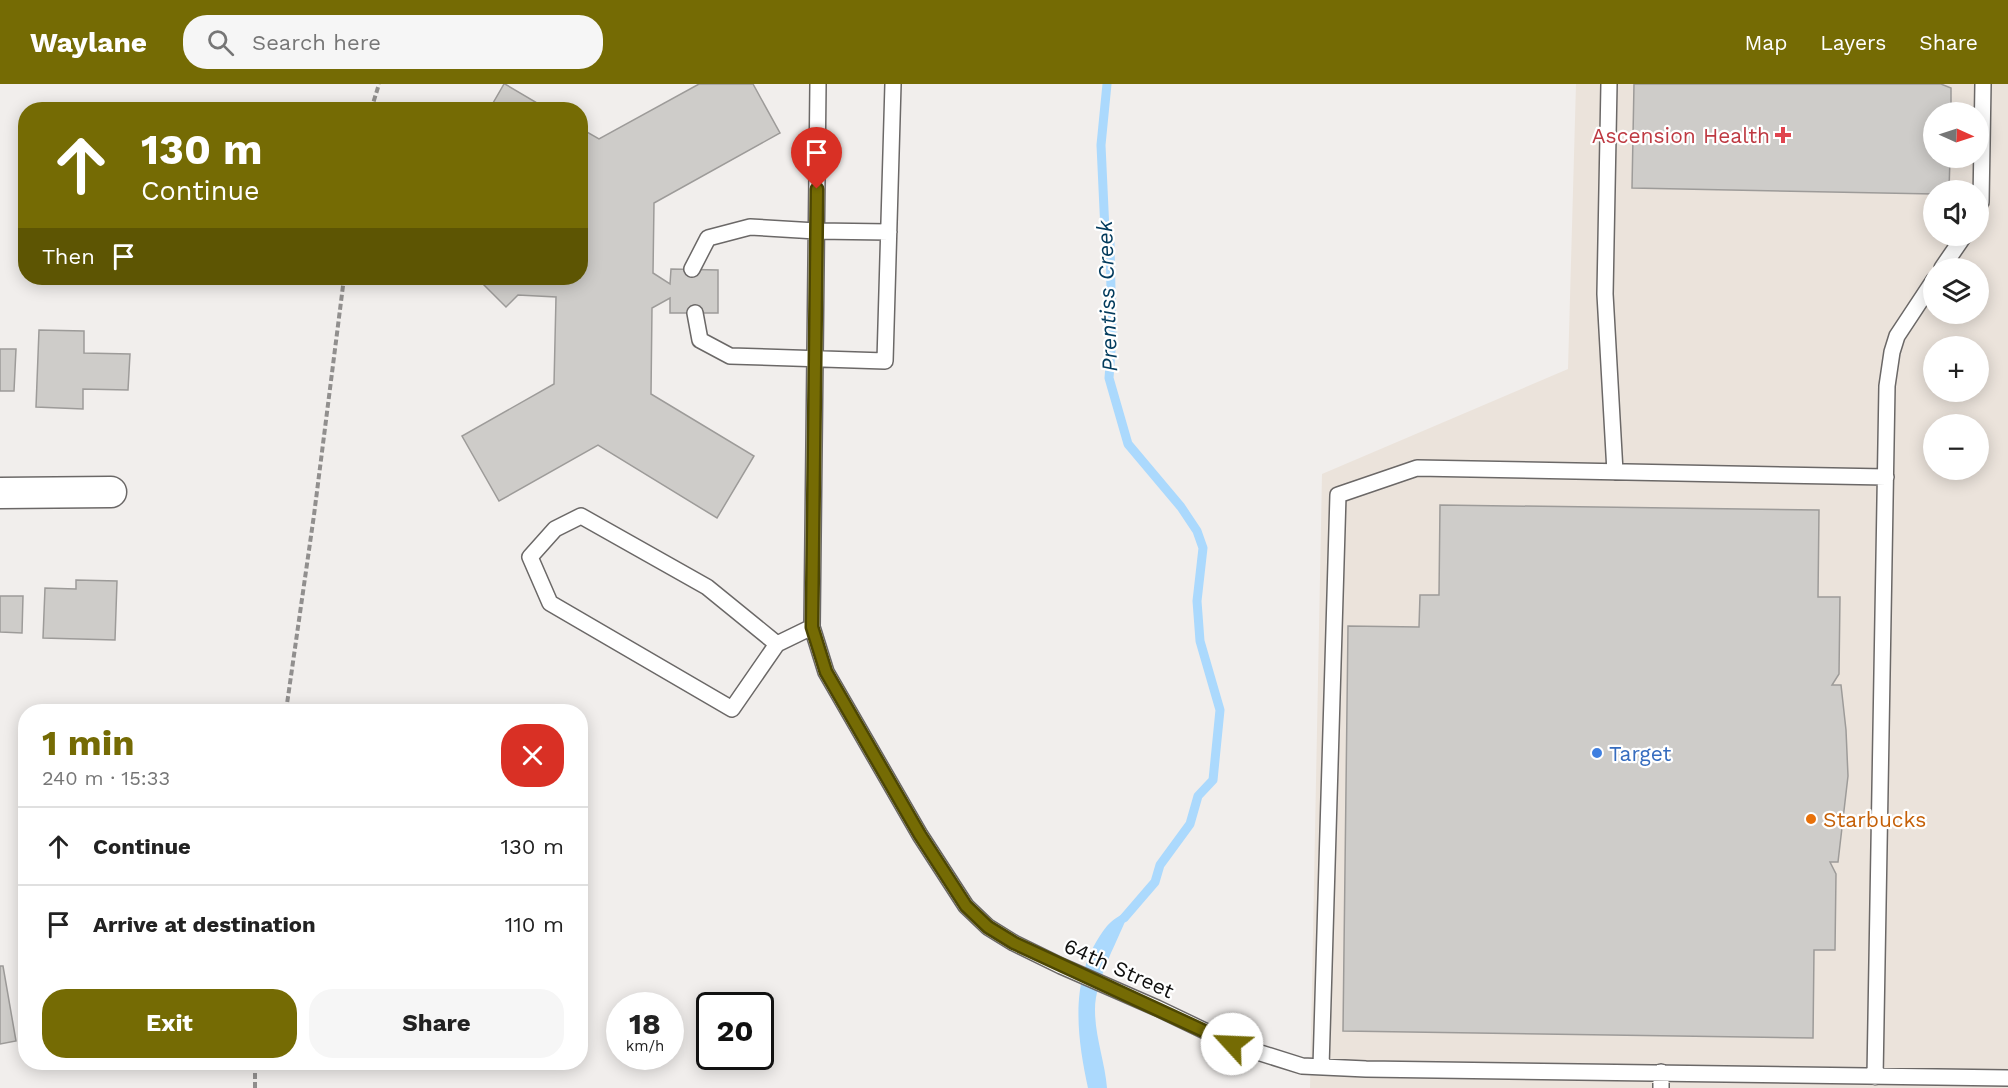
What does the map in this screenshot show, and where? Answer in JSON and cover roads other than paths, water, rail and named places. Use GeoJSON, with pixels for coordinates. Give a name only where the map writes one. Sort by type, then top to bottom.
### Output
{"type":"FeatureCollection","features":[{"type":"Feature","properties":{"kind":"street"},"geometry":{"type":"LineString","coordinates":[[0,493],[111,492]]}},
{"type":"Feature","properties":{"kind":"lane","name":"64th Street"},"geometry":{"type":"LineString","coordinates":[[818,84],[812,627],[826,672],[920,835],[966,906],[988,927],[1014,943],[1061,966],[1232,1044],[1302,1065],[1366,1069],[2008,1078]]}},
{"type":"Feature","properties":{"kind":"lane"},"geometry":{"type":"LineString","coordinates":[[695,313],[700,340],[730,356],[885,361],[892,84]]}},
{"type":"Feature","properties":{"kind":"lane"},"geometry":{"type":"LineString","coordinates":[[1609,84],[1605,294],[1616,472]]}},
{"type":"Feature","properties":{"kind":"lane"},"geometry":{"type":"LineString","coordinates":[[1981,180],[1983,84]]}},
{"type":"Feature","properties":{"kind":"lane"},"geometry":{"type":"LineString","coordinates":[[693,269],[708,238],[750,227],[889,232]]}},
{"type":"Feature","properties":{"kind":"lane"},"geometry":{"type":"LineString","coordinates":[[1875,1077],[1887,386],[1897,336],[1923,297]]}},
{"type":"Feature","properties":{"kind":"lane"},"geometry":{"type":"LineString","coordinates":[[1321,1066],[1338,495],[1417,468],[1886,477]]}},
{"type":"Feature","properties":{"kind":"lane"},"geometry":{"type":"LineString","coordinates":[[777,644],[707,587],[581,516],[555,529],[530,557],[550,603],[732,710],[777,644],[812,627]]}},
{"type":"Feature","properties":{"kind":"lane"},"geometry":{"type":"LineString","coordinates":[[1661,1072],[1661,1088]]}},
{"type":"Feature","properties":{"kind":"water"},"geometry":{"type":"Polygon","coordinates":[[[1130,909],[1103,972],[1096,998],[1097,1030],[1107,1088],[1088,1088],[1079,1025],[1081,984],[1086,964],[1095,944],[1109,923],[1130,909]]]}},
{"type":"Feature","properties":{"kind":"waterway","name":"Prentiss Creek"},"geometry":{"type":"LineString","coordinates":[[1107,84],[1101,145],[1105,231],[1110,243],[1112,338],[1109,378],[1128,444],[1181,507],[1197,531],[1203,548],[1197,601],[1200,641],[1220,710],[1213,780],[1198,796],[1190,824],[1160,865],[1155,882],[1124,918]]}},
{"type":"Feature","properties":{"kind":"place","name":"Ascension Health"},"geometry":{"type":"Point","coordinates":[1783,135]}},
{"type":"Feature","properties":{"kind":"place","name":"Target"},"geometry":{"type":"Point","coordinates":[1597,753]}},
{"type":"Feature","properties":{"kind":"place","name":"Starbucks"},"geometry":{"type":"Point","coordinates":[1811,819]}}]}
